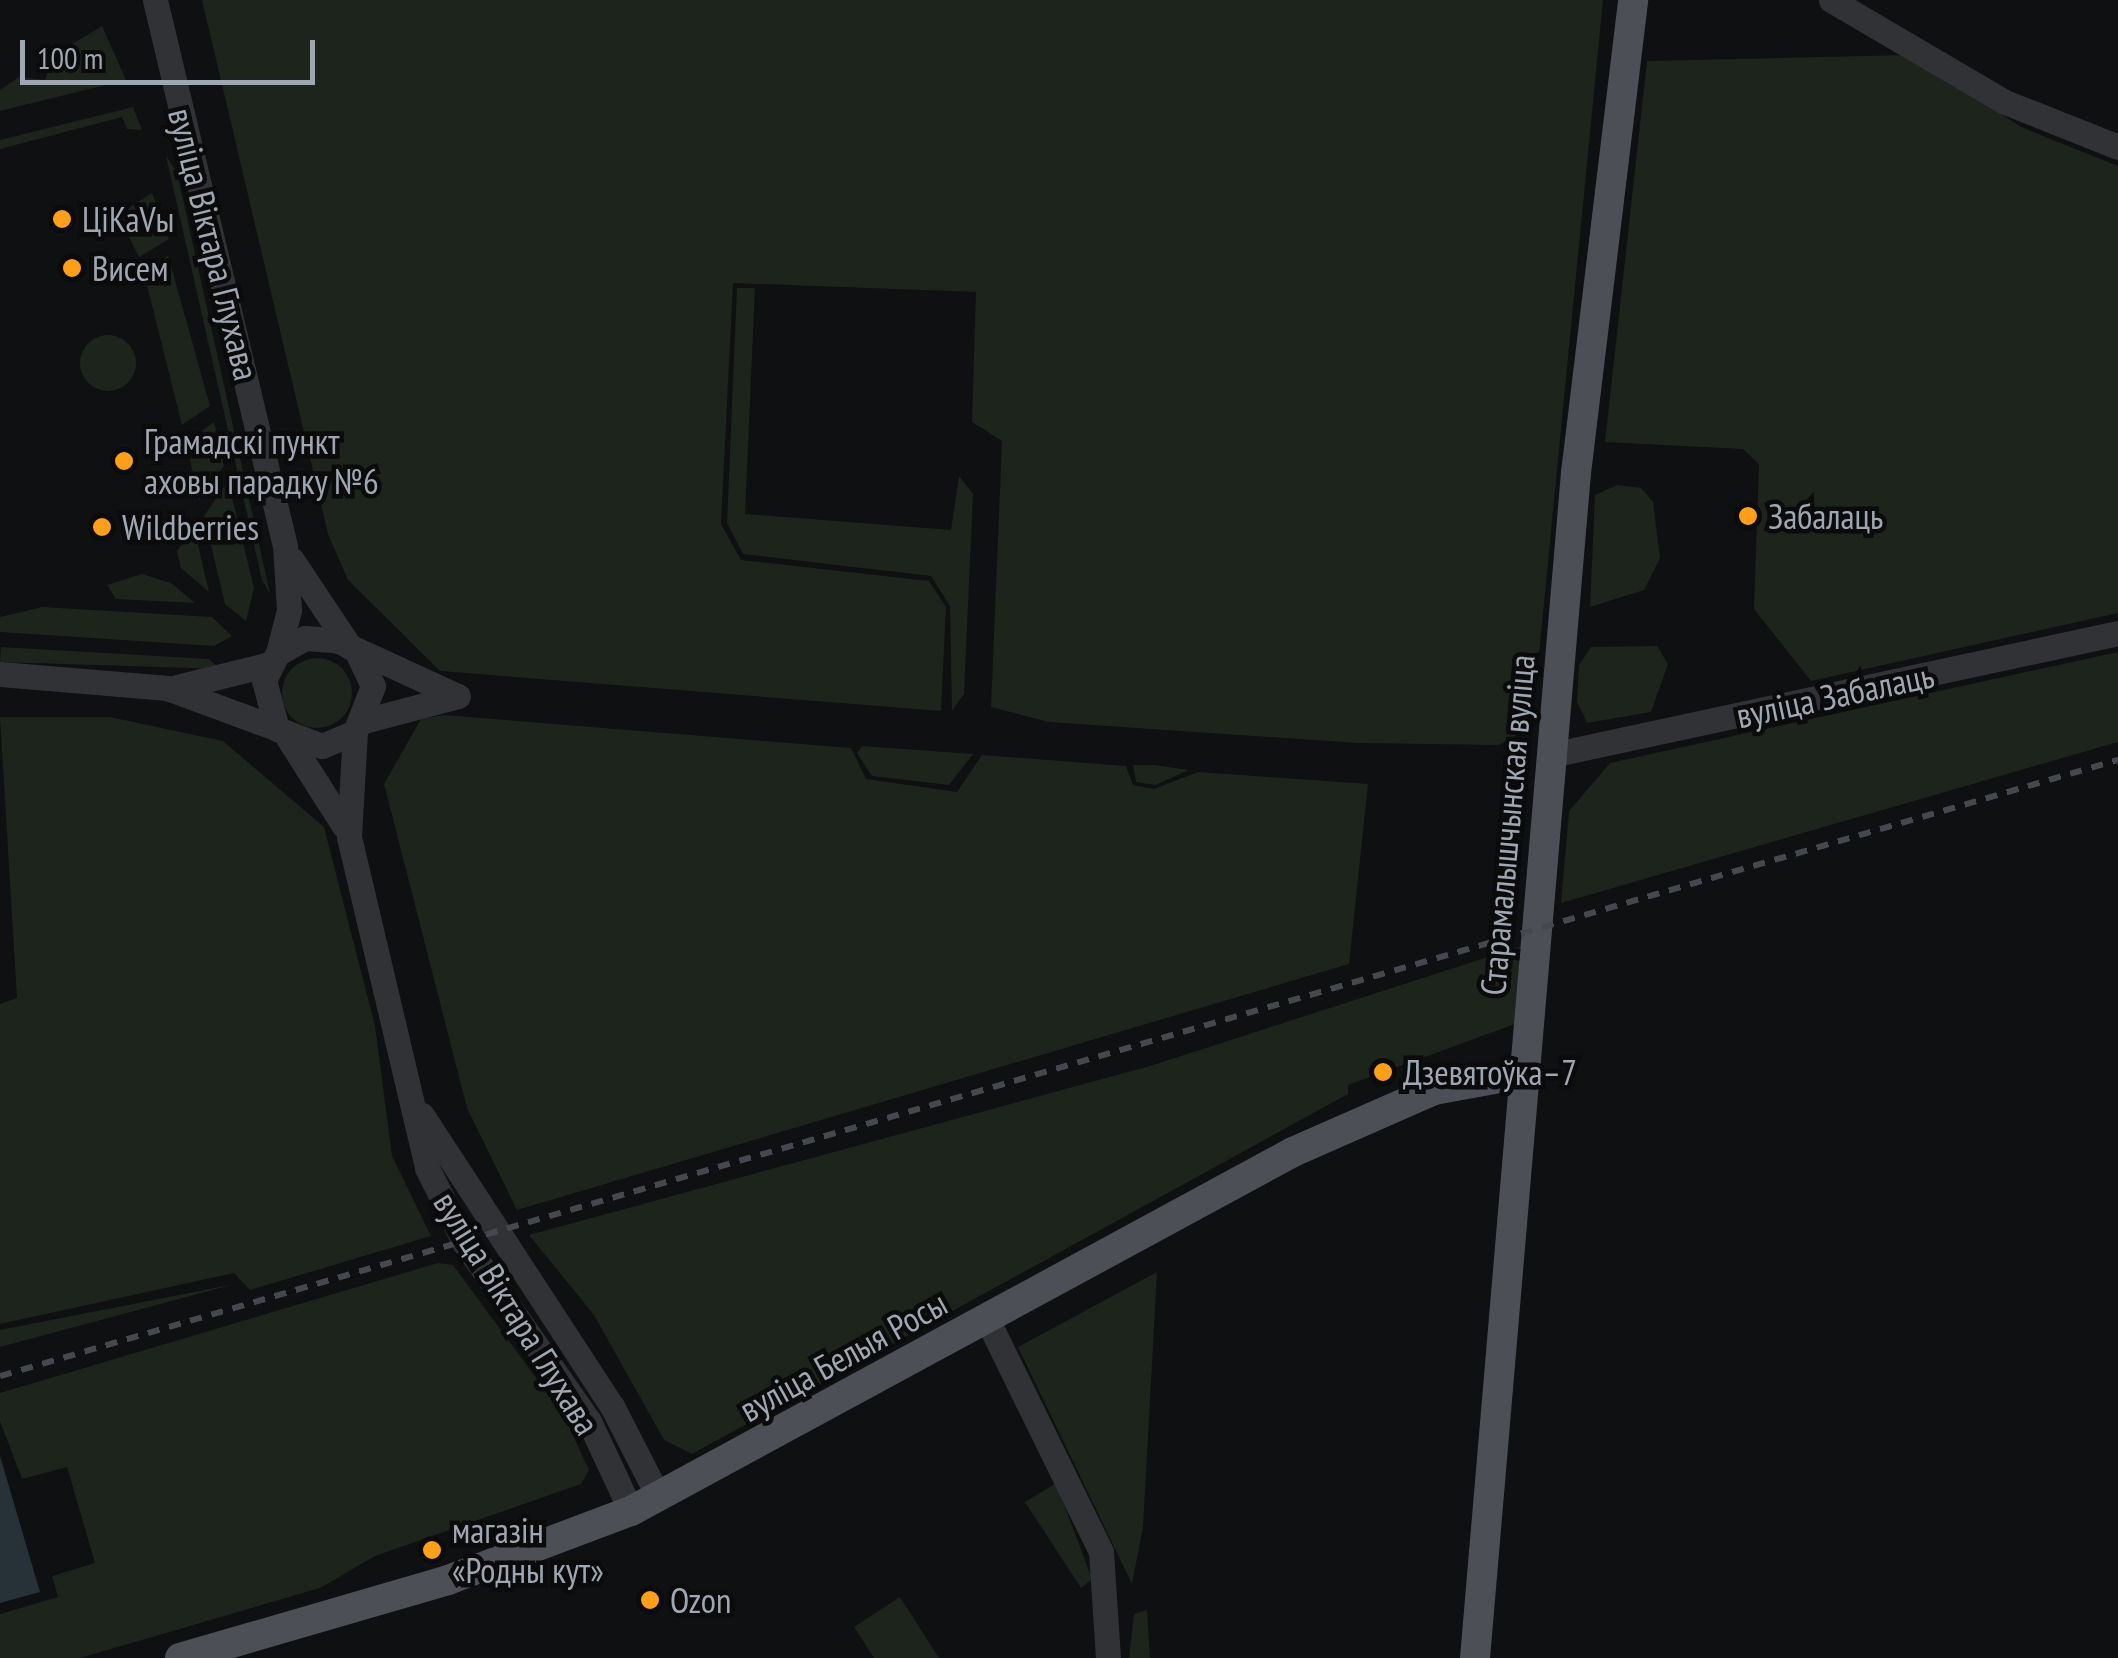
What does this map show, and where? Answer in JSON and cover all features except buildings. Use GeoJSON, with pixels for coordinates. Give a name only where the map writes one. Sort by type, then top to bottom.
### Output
{"type":"FeatureCollection","features":[{"type":"Feature","properties":{"kind":"main road","name":"Старамалышчынская вуліца"},"geometry":{"type":"LineString","coordinates":[[1474,1658],[1551,755],[1633,0]]}},
{"type":"Feature","properties":{"kind":"main road","name":"вуліца Белыя Росы"},"geometry":{"type":"LineString","coordinates":[[180,1658],[448,1580],[659,1498],[1368,1116],[1476,1078],[1522,1074]]}},
{"type":"Feature","properties":{"kind":"street","name":"вуліца Віктара Глухава"},"geometry":{"type":"LineString","coordinates":[[155,0],[285,546],[289,610],[274,658]]}},
{"type":"Feature","properties":{"kind":"street"},"geometry":{"type":"LineString","coordinates":[[1831,0],[1875,9],[2004,102],[2118,147]]}},
{"type":"Feature","properties":{"kind":"street","name":"вуліца Віктара Глухава"},"geometry":{"type":"LineString","coordinates":[[285,546],[354,651]]}},
{"type":"Feature","properties":{"kind":"street","name":"вуліца Забалаць"},"geometry":{"type":"LineString","coordinates":[[1551,755],[2118,633]]}},
{"type":"Feature","properties":{"kind":"street"},"geometry":{"type":"LineString","coordinates":[[0,674],[167,688],[322,746],[360,727],[458,696],[321,636],[274,658],[167,688]]}},
{"type":"Feature","properties":{"kind":"street"},"geometry":{"type":"LineString","coordinates":[[354,651],[372,686],[360,727]]}},
{"type":"Feature","properties":{"kind":"street"},"geometry":{"type":"LineString","coordinates":[[274,658],[263,698],[283,734]]}},
{"type":"Feature","properties":{"kind":"street","name":"вуліца Віктара Глухава"},"geometry":{"type":"LineString","coordinates":[[349,837],[360,727]]}},
{"type":"Feature","properties":{"kind":"street","name":"вуліца Віктара Глухава"},"geometry":{"type":"LineString","coordinates":[[283,734],[349,837],[419,1110],[427,1168],[464,1242],[589,1420],[630,1510]]}},
{"type":"Feature","properties":{"kind":"street","name":"вуліца Віктара Глухава"},"geometry":{"type":"LineString","coordinates":[[419,1110],[612,1406],[659,1498]]}},
{"type":"Feature","properties":{"kind":"street"},"geometry":{"type":"LineString","coordinates":[[986,1320],[1102,1552],[1108,1658]]}},
{"type":"Feature","properties":{"kind":"shaded area"},"geometry":{"type":"Polygon","coordinates":[[[202,0],[1603,0],[1532,726],[1499,745],[1358,743],[1049,722],[991,707],[1002,441],[972,422],[976,292],[733,283],[721,524],[741,560],[929,581],[946,607],[941,711],[440,671],[348,580],[328,534],[202,0]]]}},
{"type":"Feature","properties":{"kind":"shaded area"},"geometry":{"type":"Polygon","coordinates":[[[102,26],[126,80],[0,111],[0,90],[19,77],[45,80],[52,56],[102,26]]]}},
{"type":"Feature","properties":{"kind":"shaded area"},"geometry":{"type":"Polygon","coordinates":[[[1910,55],[2021,127],[2118,166],[2118,613],[1811,681],[1754,609],[1759,464],[1743,449],[1605,442],[1647,61],[1910,55]]]}},
{"type":"Feature","properties":{"kind":"shaded area"},"geometry":{"type":"Polygon","coordinates":[[[133,107],[142,130],[127,129],[122,117],[0,149],[0,140],[133,107]]]}},
{"type":"Feature","properties":{"kind":"shaded area"},"geometry":{"type":"Polygon","coordinates":[[[166,156],[177,172],[270,594],[262,580],[166,156]]]}},
{"type":"Feature","properties":{"kind":"shaded area"},"geometry":{"type":"Polygon","coordinates":[[[152,193],[169,239],[139,257],[118,215],[152,193]]]}},
{"type":"Feature","properties":{"kind":"shaded area"},"geometry":{"type":"Polygon","coordinates":[[[168,255],[210,406],[182,425],[144,273],[168,255]]]}},
{"type":"Feature","properties":{"kind":"shaded area"},"geometry":{"type":"Polygon","coordinates":[[[737,288],[755,288],[745,514],[951,530],[959,476],[973,494],[964,694],[952,711],[950,606],[931,576],[743,554],[727,523],[737,288]]]}},
{"type":"Feature","properties":{"kind":"shaded area"},"geometry":{"type":"Polygon","coordinates":[[[108,335],[128,343],[136,363],[128,383],[108,391],[88,383],[80,363],[88,343],[108,335]]]}},
{"type":"Feature","properties":{"kind":"shaded area"},"geometry":{"type":"Polygon","coordinates":[[[214,422],[224,466],[199,500],[186,442],[214,422]]]}},
{"type":"Feature","properties":{"kind":"shaded area"},"geometry":{"type":"Polygon","coordinates":[[[228,481],[254,588],[246,621],[225,604],[204,516],[228,481]]]}},
{"type":"Feature","properties":{"kind":"shaded area"},"geometry":{"type":"Polygon","coordinates":[[[1617,485],[1641,488],[1653,502],[1660,558],[1644,590],[1590,607],[1595,495],[1617,485]]]}},
{"type":"Feature","properties":{"kind":"shaded area"},"geometry":{"type":"Polygon","coordinates":[[[194,528],[209,592],[181,568],[177,551],[194,528]]]}},
{"type":"Feature","properties":{"kind":"shaded area"},"geometry":{"type":"Polygon","coordinates":[[[142,574],[171,583],[195,603],[116,599],[107,585],[142,574]]]}},
{"type":"Feature","properties":{"kind":"shaded area"},"geometry":{"type":"Polygon","coordinates":[[[42,607],[212,617],[232,636],[214,646],[0,632],[0,617],[42,607]]]}},
{"type":"Feature","properties":{"kind":"shaded area"},"geometry":{"type":"Polygon","coordinates":[[[1657,646],[1668,664],[1651,712],[1587,723],[1577,702],[1579,665],[1591,647],[1657,646]]]}},
{"type":"Feature","properties":{"kind":"shaded area"},"geometry":{"type":"Polygon","coordinates":[[[1,647],[209,659],[220,669],[0,662],[1,647]]]}},
{"type":"Feature","properties":{"kind":"shaded area"},"geometry":{"type":"Polygon","coordinates":[[[2118,652],[2118,742],[1561,903],[1569,811],[1610,763],[2118,652]]]}},
{"type":"Feature","properties":{"kind":"shaded area"},"geometry":{"type":"Polygon","coordinates":[[[317,658],[342,668],[352,693],[342,718],[317,728],[292,718],[282,693],[292,668],[317,658]]]}},
{"type":"Feature","properties":{"kind":"shaded area"},"geometry":{"type":"Polygon","coordinates":[[[444,715],[851,748],[866,779],[957,792],[982,755],[1126,766],[1133,785],[1154,789],[1198,772],[1368,784],[1349,964],[517,1210],[467,1108],[384,784],[421,719],[444,715]]]}},
{"type":"Feature","properties":{"kind":"shaded area"},"geometry":{"type":"Polygon","coordinates":[[[0,717],[110,717],[223,741],[324,827],[375,1026],[392,1156],[431,1236],[250,1290],[234,1273],[0,1324],[0,1004],[17,998],[0,717]]]}},
{"type":"Feature","properties":{"kind":"shaded area"},"geometry":{"type":"Polygon","coordinates":[[[862,746],[973,754],[949,785],[872,776],[857,753],[862,746]]]}},
{"type":"Feature","properties":{"kind":"shaded area"},"geometry":{"type":"Polygon","coordinates":[[[1133,765],[1189,770],[1155,785],[1136,782],[1133,765]]]}},
{"type":"Feature","properties":{"kind":"shaded area"},"geometry":{"type":"Polygon","coordinates":[[[1522,946],[1515,1024],[1348,1085],[1348,1094],[692,1454],[664,1440],[594,1315],[529,1235],[1150,1066],[1522,946]]]}},
{"type":"Feature","properties":{"kind":"shaded area"},"geometry":{"type":"Polygon","coordinates":[[[438,1263],[453,1265],[564,1416],[589,1470],[581,1484],[375,1556],[320,1588],[80,1658],[0,1658],[0,1614],[58,1597],[52,1576],[95,1563],[67,1467],[22,1479],[0,1421],[0,1393],[438,1263]]]}},
{"type":"Feature","properties":{"kind":"shaded area"},"geometry":{"type":"Polygon","coordinates":[[[1157,1272],[1143,1527],[1132,1584],[1018,1347],[1157,1272]]]}},
{"type":"Feature","properties":{"kind":"shaded area"},"geometry":{"type":"Polygon","coordinates":[[[235,1284],[0,1347],[0,1330],[235,1284]]]}},
{"type":"Feature","properties":{"kind":"shaded area"},"geometry":{"type":"Polygon","coordinates":[[[0,1456],[40,1592],[0,1603],[0,1456]]]}},
{"type":"Feature","properties":{"kind":"shaded area"},"geometry":{"type":"Polygon","coordinates":[[[1056,1483],[1092,1579],[1081,1588],[1025,1502],[1056,1483]]]}},
{"type":"Feature","properties":{"kind":"shaded area"},"geometry":{"type":"Polygon","coordinates":[[[900,1597],[939,1658],[874,1658],[854,1627],[900,1597]]]}},
{"type":"Feature","properties":{"kind":"shaded area"},"geometry":{"type":"Polygon","coordinates":[[[1147,1610],[1150,1658],[1129,1658],[1134,1614],[1147,1610]]]}},
{"type":"Feature","properties":{"kind":"railway"},"geometry":{"type":"LineString","coordinates":[[0,1376],[2118,760]]}},
{"type":"Feature","properties":{"kind":"place","name":"ЦiKaVы"},"geometry":{"type":"Point","coordinates":[62,219]}},
{"type":"Feature","properties":{"kind":"place","name":"Висем"},"geometry":{"type":"Point","coordinates":[72,268]}},
{"type":"Feature","properties":{"kind":"place","name":"Грамадскі пункт аховы парадку №6"},"geometry":{"type":"Point","coordinates":[124,461]}},
{"type":"Feature","properties":{"kind":"place","name":"Забалаць"},"geometry":{"type":"Point","coordinates":[1748,516]}},
{"type":"Feature","properties":{"kind":"place","name":"Wildberries"},"geometry":{"type":"Point","coordinates":[102,527]}},
{"type":"Feature","properties":{"kind":"place","name":"Дзевятоўка–7"},"geometry":{"type":"Point","coordinates":[1383,1072]}},
{"type":"Feature","properties":{"kind":"place","name":"магазін «Родны кут»"},"geometry":{"type":"Point","coordinates":[432,1550]}},
{"type":"Feature","properties":{"kind":"place","name":"Ozon"},"geometry":{"type":"Point","coordinates":[650,1600]}}]}
